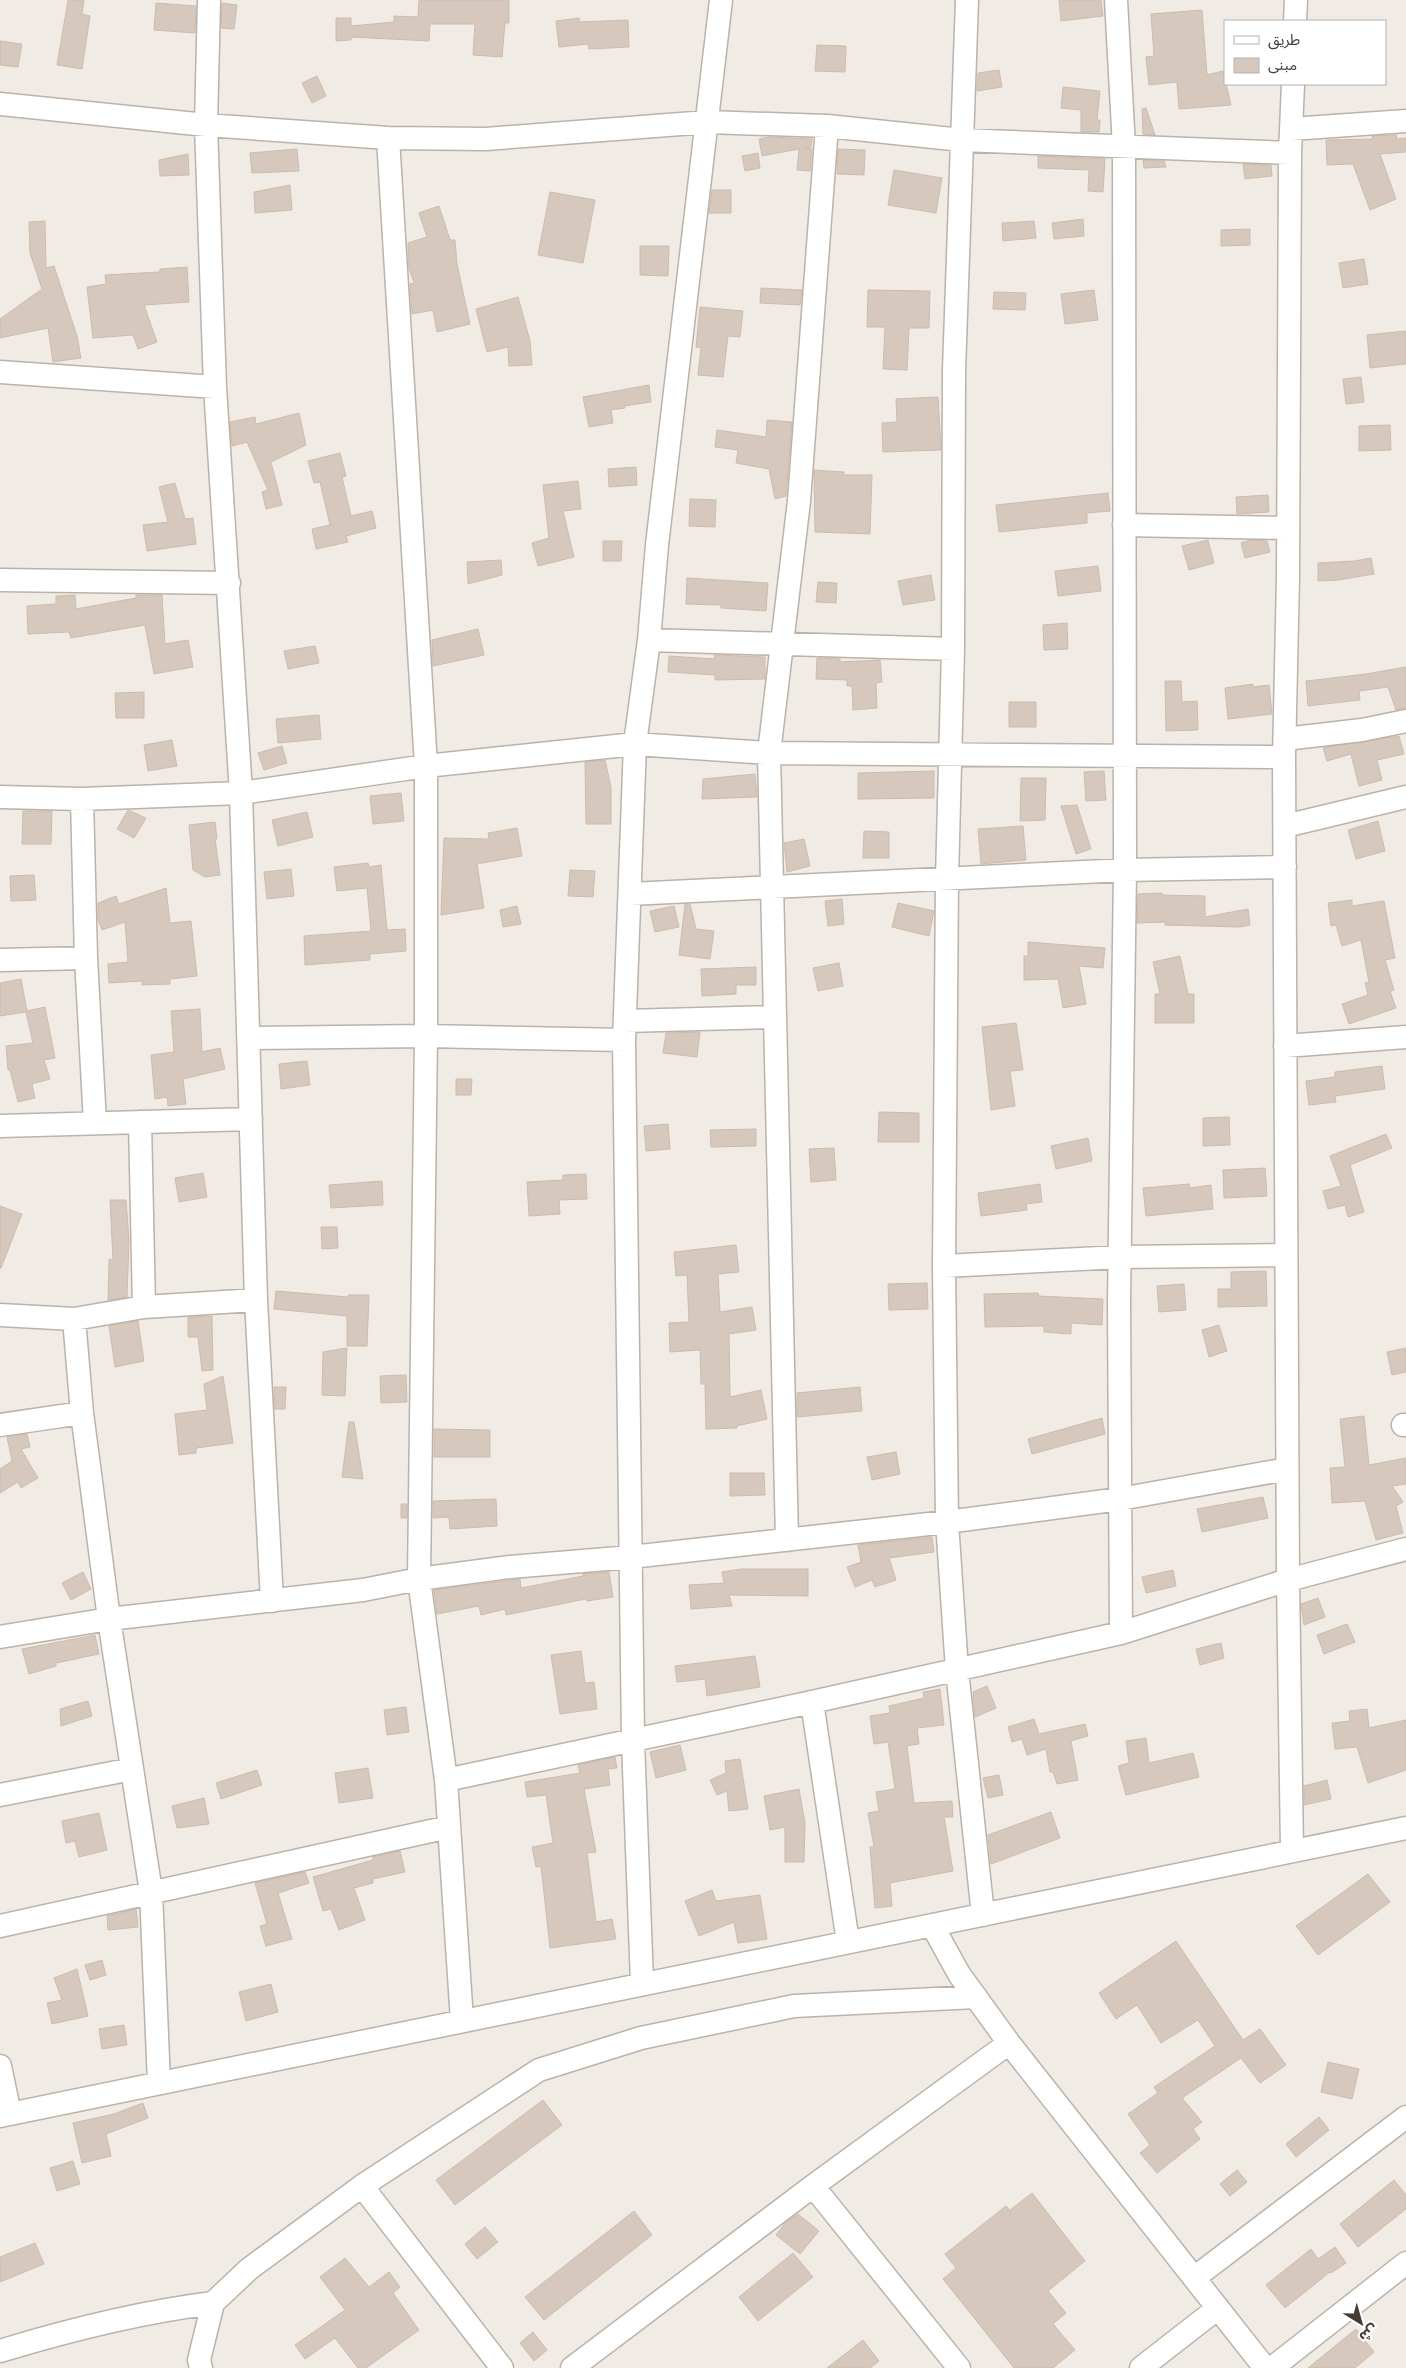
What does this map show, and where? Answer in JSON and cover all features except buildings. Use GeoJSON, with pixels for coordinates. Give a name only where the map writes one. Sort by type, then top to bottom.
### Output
{"type":"FeatureCollection","features":[{"type":"Feature","properties":{"kind":"street"},"geometry":{"type":"LineString","coordinates":[[209,0],[206,125],[215,387],[241,793],[256,1300],[272,1601]]}},
{"type":"Feature","properties":{"kind":"street"},"geometry":{"type":"LineString","coordinates":[[642,1983],[633,1741],[624,1030],[635,744],[649,640],[657,545],[721,0]]}},
{"type":"Feature","properties":{"kind":"street"},"geometry":{"type":"LineString","coordinates":[[967,0],[954,370],[952,754],[947,879],[944,1266],[946,1522],[958,1670],[983,1915]]}},
{"type":"Feature","properties":{"kind":"street"},"geometry":{"type":"LineString","coordinates":[[1116,0],[1124,147],[1125,870],[1120,1257],[1121,1633]]}},
{"type":"Feature","properties":{"kind":"street"},"geometry":{"type":"LineString","coordinates":[[1295,20],[1296,0]]}},
{"type":"Feature","properties":{"kind":"street"},"geometry":{"type":"LineString","coordinates":[[1292,1851],[1287,1469],[1285,748],[1290,153],[1293,85]]}},
{"type":"Feature","properties":{"kind":"street"},"geometry":{"type":"LineString","coordinates":[[0,104],[206,125],[388,138],[486,138],[707,122],[827,126],[962,140],[1290,153]]}},
{"type":"Feature","properties":{"kind":"street"},"geometry":{"type":"LineString","coordinates":[[1291,129],[1406,121]]}},
{"type":"Feature","properties":{"kind":"street"},"geometry":{"type":"LineString","coordinates":[[788,1540],[769,753],[780,645],[799,501],[827,126]]}},
{"type":"Feature","properties":{"kind":"street"},"geometry":{"type":"LineString","coordinates":[[388,138],[426,766],[426,1036],[420,1579],[446,1780],[462,2021]]}},
{"type":"Feature","properties":{"kind":"street"},"geometry":{"type":"LineString","coordinates":[[0,372],[215,387]]}},
{"type":"Feature","properties":{"kind":"street"},"geometry":{"type":"LineString","coordinates":[[1124,525],[1288,528]]}},
{"type":"Feature","properties":{"kind":"street"},"geometry":{"type":"LineString","coordinates":[[0,580],[229,583]]}},
{"type":"Feature","properties":{"kind":"street"},"geometry":{"type":"LineString","coordinates":[[649,640],[953,649]]}},
{"type":"Feature","properties":{"kind":"street"},"geometry":{"type":"LineString","coordinates":[[0,797],[82,799],[241,793],[426,766],[635,744],[769,753],[1124,754],[1285,748],[1406,721]]}},
{"type":"Feature","properties":{"kind":"street"},"geometry":{"type":"LineString","coordinates":[[1285,826],[1406,798]]}},
{"type":"Feature","properties":{"kind":"street"},"geometry":{"type":"LineString","coordinates":[[82,799],[86,958],[95,1123]]}},
{"type":"Feature","properties":{"kind":"street"},"geometry":{"type":"LineString","coordinates":[[630,894],[1125,870],[1285,866]]}},
{"type":"Feature","properties":{"kind":"street"},"geometry":{"type":"LineString","coordinates":[[0,960],[86,958]]}},
{"type":"Feature","properties":{"kind":"street"},"geometry":{"type":"LineString","coordinates":[[249,1038],[426,1036],[624,1030],[775,1017]]}},
{"type":"Feature","properties":{"kind":"street"},"geometry":{"type":"LineString","coordinates":[[1285,1046],[1406,1037]]}},
{"type":"Feature","properties":{"kind":"street"},"geometry":{"type":"LineString","coordinates":[[0,1126],[251,1119]]}},
{"type":"Feature","properties":{"kind":"street"},"geometry":{"type":"LineString","coordinates":[[140,1122],[144,1307]]}},
{"type":"Feature","properties":{"kind":"street"},"geometry":{"type":"LineString","coordinates":[[944,1266],[1120,1257],[1286,1255]]}},
{"type":"Feature","properties":{"kind":"street"},"geometry":{"type":"LineString","coordinates":[[0,1315],[74,1319],[144,1307],[256,1300]]}},
{"type":"Feature","properties":{"kind":"street"},"geometry":{"type":"LineString","coordinates":[[74,1319],[82,1414],[109,1619],[151,1892],[159,2083]]}},
{"type":"Feature","properties":{"kind":"street"},"geometry":{"type":"LineString","coordinates":[[0,1425],[82,1414]]}},
{"type":"Feature","properties":{"kind":"street"},"geometry":{"type":"LineString","coordinates":[[0,1637],[109,1619],[364,1590],[420,1579],[510,1567],[631,1557],[946,1522],[1120,1499],[1287,1469]]}},
{"type":"Feature","properties":{"kind":"street"},"geometry":{"type":"LineString","coordinates":[[446,1780],[633,1741],[1121,1633],[1288,1580],[1406,1549]]}},
{"type":"Feature","properties":{"kind":"street"},"geometry":{"type":"LineString","coordinates":[[812,1702],[848,1942]]}},
{"type":"Feature","properties":{"kind":"street"},"geometry":{"type":"LineString","coordinates":[[0,1796],[132,1769]]}},
{"type":"Feature","properties":{"kind":"street"},"geometry":{"type":"LineString","coordinates":[[0,1926],[449,1827]]}},
{"type":"Feature","properties":{"kind":"street"},"geometry":{"type":"LineString","coordinates":[[0,2066],[5,2115],[1406,1828]]}},
{"type":"Feature","properties":{"kind":"street"},"geometry":{"type":"LineString","coordinates":[[932,1925],[959,1974],[1009,2043],[1265,2368]]}},
{"type":"Feature","properties":{"kind":"street"},"geometry":{"type":"LineString","coordinates":[[201,2368],[199,2360],[213,2303],[248,2269],[362,2186],[539,2070],[641,2038],[794,2006],[976,1997]]}},
{"type":"Feature","properties":{"kind":"street"},"geometry":{"type":"LineString","coordinates":[[572,2368],[813,2186],[1009,2043]]}},
{"type":"Feature","properties":{"kind":"street"},"geometry":{"type":"LineString","coordinates":[[1194,2278],[1406,2117]]}},
{"type":"Feature","properties":{"kind":"street"},"geometry":{"type":"LineString","coordinates":[[362,2186],[502,2368]]}},
{"type":"Feature","properties":{"kind":"street"},"geometry":{"type":"LineString","coordinates":[[813,2186],[958,2368]]}},
{"type":"Feature","properties":{"kind":"street"},"geometry":{"type":"LineString","coordinates":[[1272,2368],[1406,2263]]}},
{"type":"Feature","properties":{"kind":"street"},"geometry":{"type":"LineString","coordinates":[[0,2351],[115,2320],[175,2308],[213,2303]]}},
{"type":"Feature","properties":{"kind":"street"},"geometry":{"type":"LineString","coordinates":[[1141,2368],[1218,2308]]}}]}
